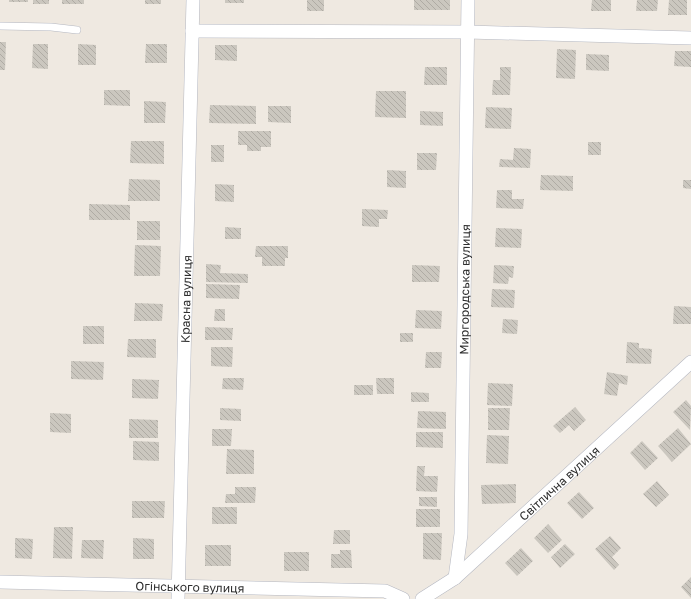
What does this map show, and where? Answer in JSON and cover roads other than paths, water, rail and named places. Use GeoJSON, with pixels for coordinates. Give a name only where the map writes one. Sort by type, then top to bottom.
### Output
{"type":"FeatureCollection","features":[{"type":"Feature","properties":{"kind":"street","name":"Красна вулиця"},"geometry":{"type":"LineString","coordinates":[[178,593],[193,0]]}},
{"type":"Feature","properties":{"kind":"street","name":"Миргородська вулиця"},"geometry":{"type":"LineString","coordinates":[[455,578],[461,534],[468,0]]}},
{"type":"Feature","properties":{"kind":"street"},"geometry":{"type":"LineString","coordinates":[[192,31],[468,32],[691,38]]}},
{"type":"Feature","properties":{"kind":"street","name":"Світлична вулиця"},"geometry":{"type":"LineString","coordinates":[[422,599],[455,578],[691,362]]}},
{"type":"Feature","properties":{"kind":"street","name":"Огінського вулиця"},"geometry":{"type":"LineString","coordinates":[[0,582],[178,593],[385,591],[403,599]]}},
{"type":"Feature","properties":{"kind":"lane"},"geometry":{"type":"LineString","coordinates":[[0,26],[52,27],[77,30]]}}]}
